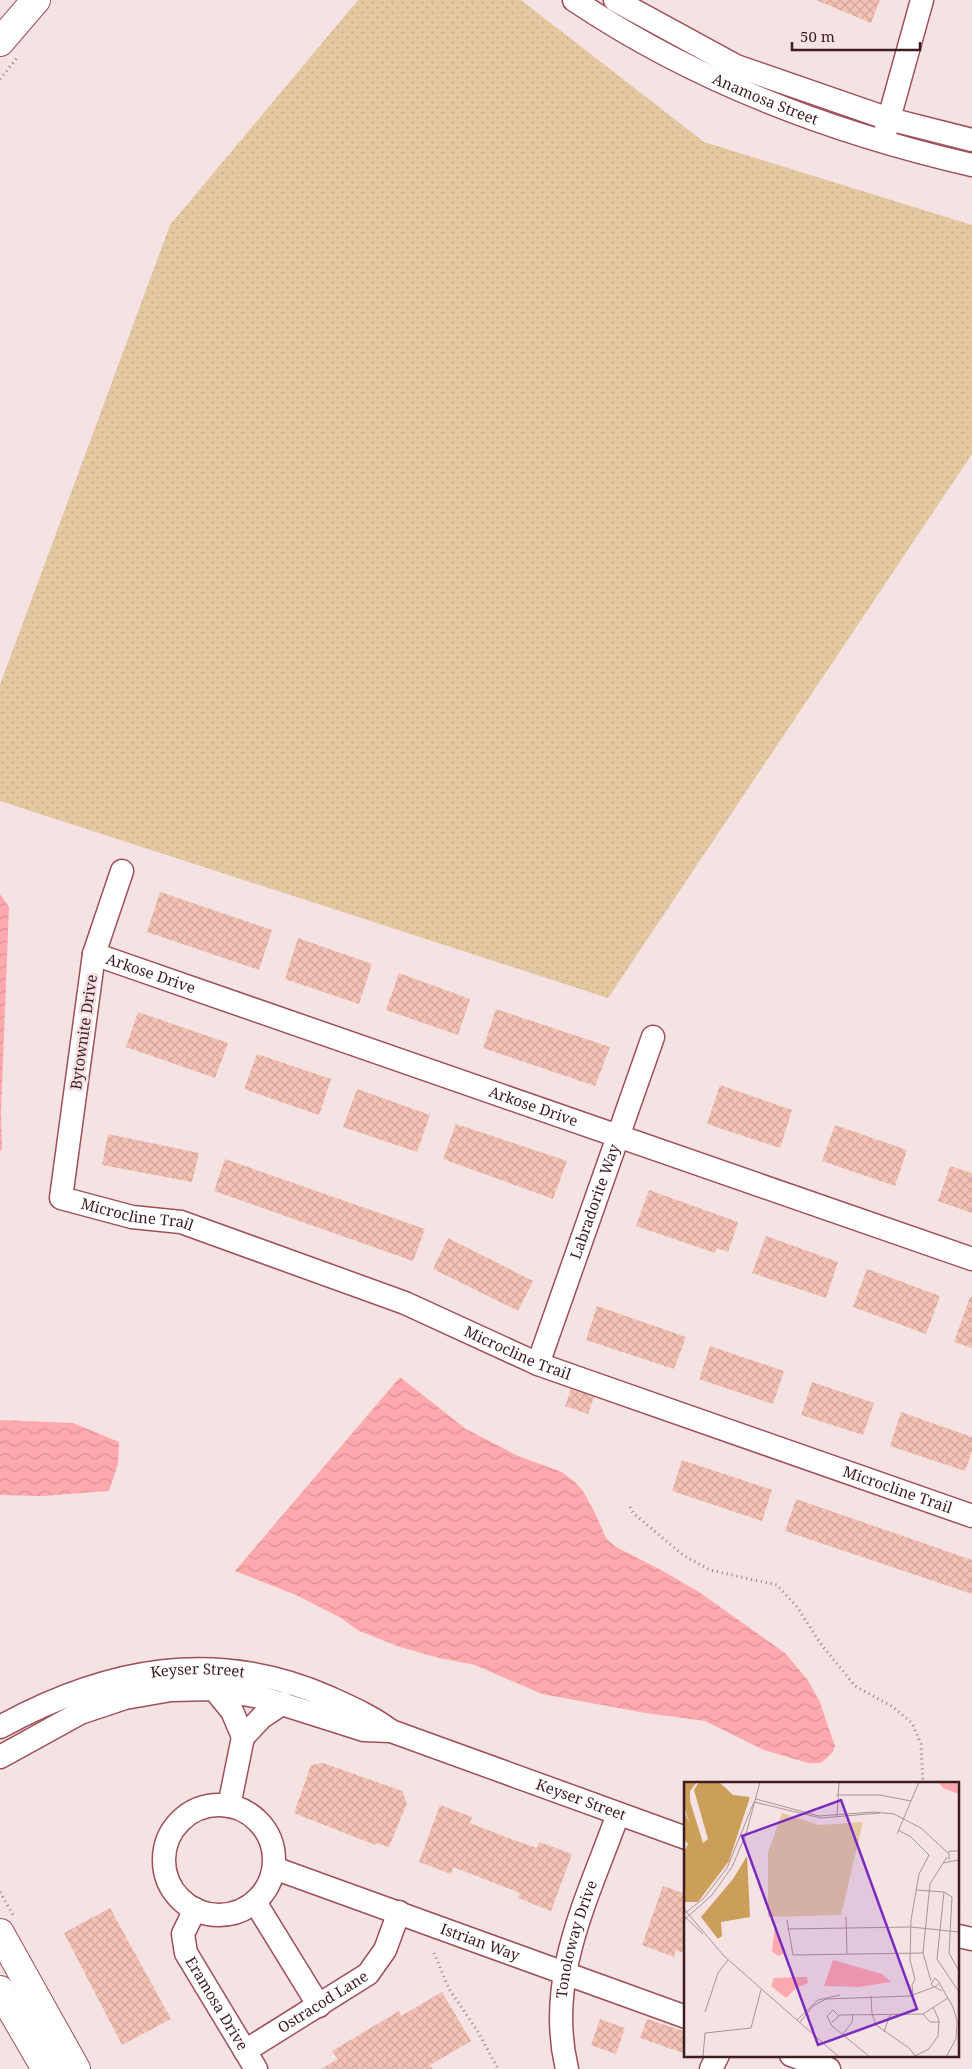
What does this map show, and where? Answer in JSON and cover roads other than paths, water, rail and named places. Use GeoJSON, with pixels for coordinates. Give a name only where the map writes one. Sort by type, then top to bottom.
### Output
{"type":"FeatureCollection","features":[{"type":"Feature","properties":{"kind":"main road"},"geometry":{"type":"LineString","coordinates":[[0,42],[36,0]]}},
{"type":"Feature","properties":{"kind":"main road"},"geometry":{"type":"LineString","coordinates":[[0,1933],[76,2069]]}},
{"type":"Feature","properties":{"kind":"main road"},"geometry":{"type":"LineString","coordinates":[[0,1990],[46,2069]]}},
{"type":"Feature","properties":{"kind":"street","name":"Anamosa Street"},"geometry":{"type":"LineString","coordinates":[[574,0],[618,29],[747,93],[883,141],[972,165]]}},
{"type":"Feature","properties":{"kind":"street","name":"Anamosa Street"},"geometry":{"type":"LineString","coordinates":[[615,0],[736,66],[889,119],[972,140]]}},
{"type":"Feature","properties":{"kind":"street"},"geometry":{"type":"LineString","coordinates":[[883,141],[922,0]]}},
{"type":"Feature","properties":{"kind":"street","name":"Bytownite Drive"},"geometry":{"type":"LineString","coordinates":[[61,1198],[94,954],[122,871]]}},
{"type":"Feature","properties":{"kind":"street","name":"Arkose Drive"},"geometry":{"type":"LineString","coordinates":[[94,954],[972,1259]]}},
{"type":"Feature","properties":{"kind":"street","name":"Labradorite Way"},"geometry":{"type":"LineString","coordinates":[[538,1364],[653,1037]]}},
{"type":"Feature","properties":{"kind":"street","name":"Microcline Trail"},"geometry":{"type":"LineString","coordinates":[[61,1198],[132,1217],[181,1222],[405,1303],[538,1364],[972,1516]]}},
{"type":"Feature","properties":{"kind":"street","name":"Keyser Street"},"geometry":{"type":"LineString","coordinates":[[0,1726],[34,1708],[116,1679],[164,1670],[209,1668],[256,1674],[300,1686],[369,1715],[391,1731],[684,1837]]}},
{"type":"Feature","properties":{"kind":"street"},"geometry":{"type":"LineString","coordinates":[[214,1689],[232,1711],[243,1738]]}},
{"type":"Feature","properties":{"kind":"street","name":"Keyser Street"},"geometry":{"type":"LineString","coordinates":[[0,1757],[59,1724],[102,1705],[149,1693],[214,1689],[284,1703],[364,1730],[391,1731]]}},
{"type":"Feature","properties":{"kind":"street"},"geometry":{"type":"LineString","coordinates":[[229,1806],[243,1738],[262,1717],[284,1703]]}},
{"type":"Feature","properties":{"kind":"street"},"geometry":{"type":"LineString","coordinates":[[213,1805],[229,1806],[242,1810],[264,1828],[271,1840],[274,1868],[270,1881],[255,1902],[233,1913],[220,1915],[195,1909],[182,1900],[172,1888],[166,1874],[164,1858],[166,1843],[179,1823],[198,1809],[213,1805]]}},
{"type":"Feature","properties":{"kind":"street","name":"Tonoloway Drive"},"geometry":{"type":"LineString","coordinates":[[567,2069],[561,2044],[559,2023],[564,1972],[574,1934],[618,1814]]}},
{"type":"Feature","properties":{"kind":"street","name":"Istrian Way"},"geometry":{"type":"LineString","coordinates":[[274,1868],[684,2016]]}},
{"type":"Feature","properties":{"kind":"street"},"geometry":{"type":"LineString","coordinates":[[255,1902],[319,2006]]}},
{"type":"Feature","properties":{"kind":"street","name":"Eramosa Drive"},"geometry":{"type":"LineString","coordinates":[[195,1909],[182,1934],[186,1953],[250,2060]]}},
{"type":"Feature","properties":{"kind":"street","name":"Ostracod Lane"},"geometry":{"type":"LineString","coordinates":[[250,2060],[319,2006],[361,1980],[378,1962],[391,1937],[399,1912]]}},
{"type":"Feature","properties":{"kind":"street"},"geometry":{"type":"LineString","coordinates":[[711,2069],[718,2056]]}},
{"type":"Feature","properties":{"kind":"street"},"geometry":{"type":"LineString","coordinates":[[794,2056],[829,2069]]}},
{"type":"Feature","properties":{"kind":"water"},"geometry":{"type":"Polygon","coordinates":[[[0,894],[9,907],[1,1112],[2,1149],[0,1151],[0,894]]]}},
{"type":"Feature","properties":{"kind":"water"},"geometry":{"type":"Polygon","coordinates":[[[400,1377],[466,1429],[518,1456],[562,1472],[583,1491],[606,1538],[616,1547],[699,1592],[785,1653],[807,1679],[819,1700],[835,1746],[833,1752],[821,1763],[808,1763],[764,1750],[705,1721],[645,1713],[542,1694],[475,1665],[439,1658],[400,1647],[359,1631],[341,1618],[296,1595],[235,1571],[400,1377]]]}},
{"type":"Feature","properties":{"kind":"water"},"geometry":{"type":"Polygon","coordinates":[[[0,1420],[73,1423],[119,1442],[118,1464],[109,1491],[42,1496],[0,1495],[0,1420]]]}}]}
